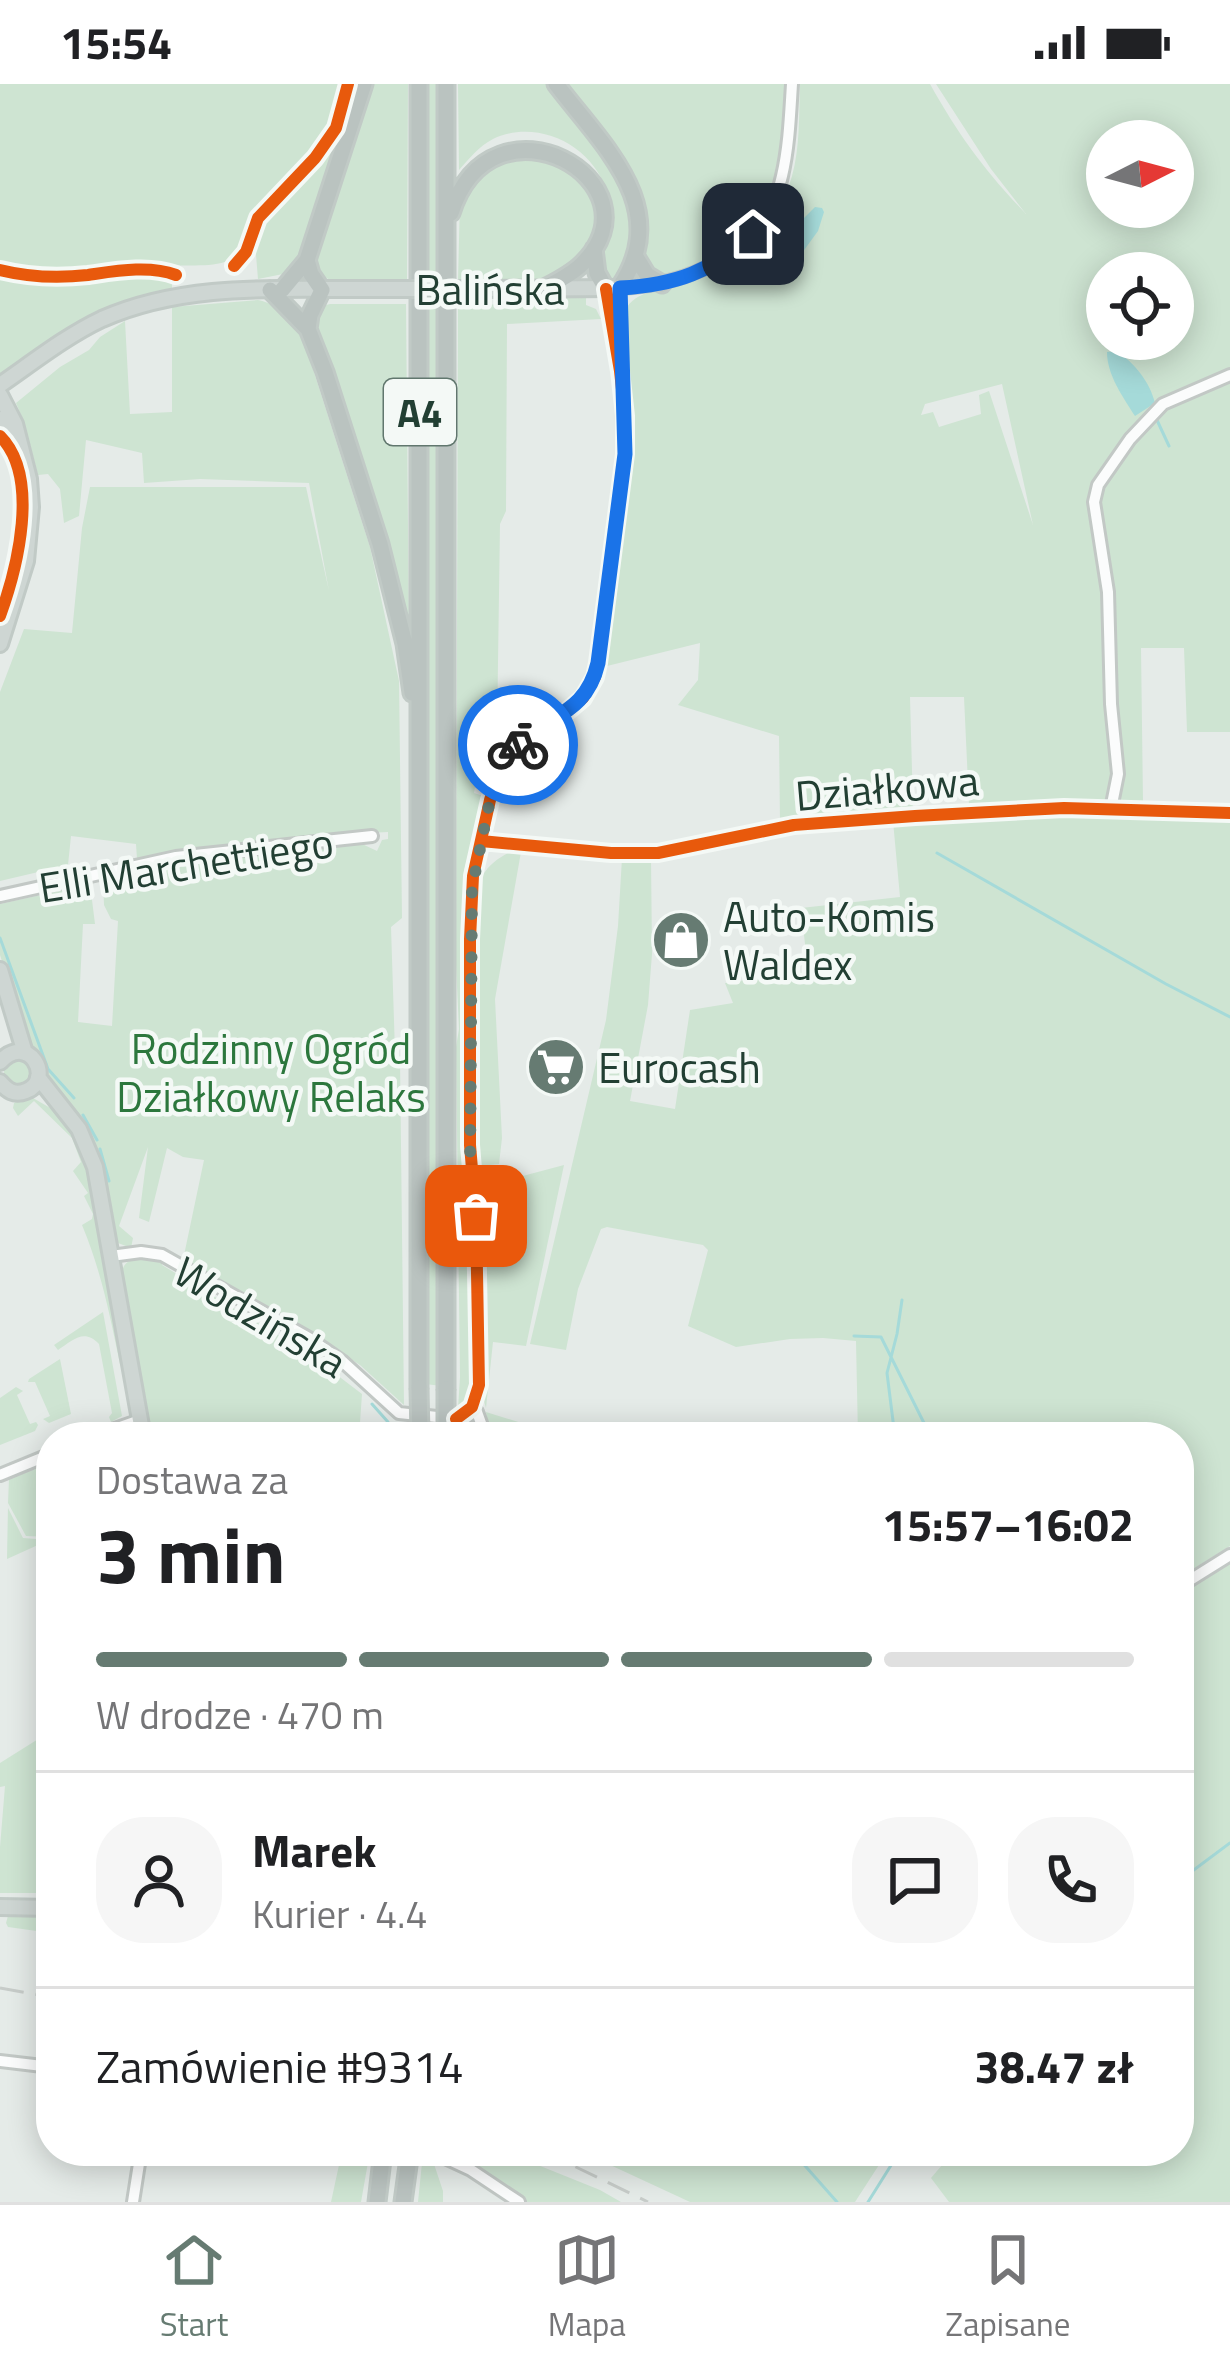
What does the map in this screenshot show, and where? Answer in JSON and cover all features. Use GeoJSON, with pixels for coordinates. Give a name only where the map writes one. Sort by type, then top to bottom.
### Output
{"type":"FeatureCollection","features":[{"type":"Feature","properties":{"kind":"highway"},"geometry":{"type":"LineString","coordinates":[[364,84],[307,260],[276,290],[308,329],[356,464],[405,644],[420,740]]}},
{"type":"Feature","properties":{"kind":"highway","name":"A4"},"geometry":{"type":"LineString","coordinates":[[419,84],[419,1422]]}},
{"type":"Feature","properties":{"kind":"highway","name":"A4"},"geometry":{"type":"LineString","coordinates":[[446,84],[446,1422]]}},
{"type":"Feature","properties":{"kind":"highway"},"geometry":{"type":"LineString","coordinates":[[446,233],[459,184],[482,153],[510,140],[543,138],[582,161],[599,190],[603,212],[594,249],[597,273],[613,289],[636,257],[641,231],[637,202],[621,170],[556,84]]}},
{"type":"Feature","properties":{"kind":"highway"},"geometry":{"type":"LineString","coordinates":[[542,289],[566,277],[594,249]]}},
{"type":"Feature","properties":{"kind":"highway"},"geometry":{"type":"LineString","coordinates":[[636,257],[647,274],[662,284]]}},
{"type":"Feature","properties":{"kind":"highway"},"geometry":{"type":"LineString","coordinates":[[307,260],[322,290],[308,329]]}},
{"type":"Feature","properties":{"kind":"highway"},"geometry":{"type":"LineString","coordinates":[[377,2202],[382,2166]]}},
{"type":"Feature","properties":{"kind":"main road","name":"Balińska"},"geometry":{"type":"LineString","coordinates":[[0,385],[90,325],[200,292],[613,289]]}},
{"type":"Feature","properties":{"kind":"main road","name":"Balińska"},"geometry":{"type":"LineString","coordinates":[[0,395],[128,311]]}},
{"type":"Feature","properties":{"kind":"main road"},"geometry":{"type":"LineString","coordinates":[[0,395],[10,412],[29,479],[31,534],[0,644]]}},
{"type":"Feature","properties":{"kind":"main road"},"geometry":{"type":"LineString","coordinates":[[1,422],[17,438]]}},
{"type":"Feature","properties":{"kind":"main road"},"geometry":{"type":"LineString","coordinates":[[0,970],[13,1013],[11,1056],[38,1065],[34,1083]]}},
{"type":"Feature","properties":{"kind":"main road","name":"Wodzińska"},"geometry":{"type":"LineString","coordinates":[[0,1082],[12,1092],[34,1083],[62,1105],[80,1129],[92,1157],[112,1256]]}},
{"type":"Feature","properties":{"kind":"main road"},"geometry":{"type":"LineString","coordinates":[[112,1256],[140,1420]]}},
{"type":"Feature","properties":{"kind":"main road"},"geometry":{"type":"LineString","coordinates":[[0,1907],[36,1908]]}},
{"type":"Feature","properties":{"kind":"street","name":"Balińska"},"geometry":{"type":"LineString","coordinates":[[613,289],[662,284],[695,274],[726,258],[753,234],[782,181],[792,84]]}},
{"type":"Feature","properties":{"kind":"street"},"geometry":{"type":"LineString","coordinates":[[456,1419],[472,1407],[479,1384],[476,1216],[470,1172],[472,888],[503,762],[523,739],[583,698],[595,677],[625,454],[613,289]]}},
{"type":"Feature","properties":{"kind":"street"},"geometry":{"type":"LineString","coordinates":[[1111,809],[1118,774],[1108,592],[1096,493],[1130,439],[1163,404],[1230,375]]}},
{"type":"Feature","properties":{"kind":"street","name":"Działkowa"},"geometry":{"type":"LineString","coordinates":[[481,841],[658,853],[794,825],[992,811],[1230,813]]}},
{"type":"Feature","properties":{"kind":"street","name":"Elli Marchettiego"},"geometry":{"type":"LineString","coordinates":[[0,896],[176,857],[372,836]]}},
{"type":"Feature","properties":{"kind":"street","name":"Wodzińska"},"geometry":{"type":"LineString","coordinates":[[112,1256],[162,1255],[309,1338],[342,1360],[399,1413],[461,1422]]}},
{"type":"Feature","properties":{"kind":"street","name":"Wodzińska"},"geometry":{"type":"LineString","coordinates":[[472,1407],[480,1422]]}},
{"type":"Feature","properties":{"kind":"street"},"geometry":{"type":"LineString","coordinates":[[134,1422],[140,1420]]}},
{"type":"Feature","properties":{"kind":"street"},"geometry":{"type":"LineString","coordinates":[[0,1475],[36,1460]]}},
{"type":"Feature","properties":{"kind":"street"},"geometry":{"type":"LineString","coordinates":[[1194,1578],[1230,1556]]}},
{"type":"Feature","properties":{"kind":"street"},"geometry":{"type":"LineString","coordinates":[[0,2061],[36,2065]]}},
{"type":"Feature","properties":{"kind":"street"},"geometry":{"type":"LineString","coordinates":[[133,2202],[139,2166]]}},
{"type":"Feature","properties":{"kind":"street"},"geometry":{"type":"LineString","coordinates":[[462,2166],[519,2202]]}},
{"type":"Feature","properties":{"kind":"green space"},"geometry":{"type":"Polygon","coordinates":[[[0,84],[357,84],[302,256],[283,274],[258,279],[255,243],[248,241],[226,262],[172,266],[169,292],[109,308],[0,377],[0,84]]]}},
{"type":"Feature","properties":{"kind":"green space"},"geometry":{"type":"Polygon","coordinates":[[[368,84],[408,84],[407,282],[334,283],[322,275],[313,257],[368,84]]]}},
{"type":"Feature","properties":{"kind":"green space"},"geometry":{"type":"Polygon","coordinates":[[[426,84],[440,84],[440,280],[425,281],[426,84]]]}},
{"type":"Feature","properties":{"kind":"green space"},"geometry":{"type":"Polygon","coordinates":[[[458,84],[547,84],[616,174],[634,218],[627,266],[615,278],[606,281],[600,257],[608,198],[589,160],[544,134],[510,133],[479,149],[459,170],[458,84]]]}},
{"type":"Feature","properties":{"kind":"green space"},"geometry":{"type":"Polygon","coordinates":[[[567,84],[788,84],[775,182],[750,230],[729,249],[701,264],[663,277],[654,270],[646,254],[645,213],[638,187],[567,84]]]}},
{"type":"Feature","properties":{"kind":"green space"},"geometry":{"type":"Polygon","coordinates":[[[800,84],[930,84],[974,152],[1026,214],[936,84],[1230,84],[1230,732],[1187,732],[1184,648],[1141,648],[1143,802],[1118,800],[1113,633],[1108,632],[1112,801],[969,805],[964,697],[910,697],[913,807],[780,822],[779,736],[678,705],[698,680],[700,643],[607,666],[633,439],[627,307],[646,293],[705,277],[752,244],[785,195],[798,142],[800,84]],[[1002,384],[925,404],[921,415],[933,412],[939,427],[981,414],[979,395],[989,391],[1033,525],[1002,384]]]}},
{"type":"Feature","properties":{"kind":"green space"},"geometry":{"type":"Polygon","coordinates":[[[529,143],[556,150],[576,164],[589,183],[594,227],[585,249],[568,268],[544,281],[458,280],[460,201],[470,177],[513,146],[529,143]]]}},
{"type":"Feature","properties":{"kind":"green space"},"geometry":{"type":"Polygon","coordinates":[[[542,297],[586,298],[586,305],[596,309],[601,319],[507,324],[497,732],[559,707],[516,734],[494,759],[485,790],[475,787],[474,793],[483,796],[464,871],[468,875],[460,949],[460,1146],[468,1212],[474,1361],[473,1390],[467,1404],[458,1409],[458,305],[541,304],[542,297]]]}},
{"type":"Feature","properties":{"kind":"green space"},"geometry":{"type":"Polygon","coordinates":[[[425,299],[440,299],[442,1386],[425,1384],[425,299]]]}},
{"type":"Feature","properties":{"kind":"green space","name":"Rodzinny Ogród Działkowy Relaks"},"geometry":{"type":"Polygon","coordinates":[[[258,300],[287,316],[305,344],[370,547],[399,681],[402,918],[391,927],[395,1052],[400,1058],[404,1405],[360,1365],[273,1309],[183,1260],[204,1160],[183,1157],[167,1148],[149,1222],[139,1218],[148,1147],[119,1226],[133,1238],[131,1248],[118,1243],[91,1139],[49,1085],[30,1049],[0,955],[0,904],[90,884],[95,924],[83,924],[78,1022],[112,1026],[118,921],[111,919],[104,905],[103,879],[191,861],[339,843],[360,843],[377,851],[382,840],[388,839],[388,832],[330,835],[137,859],[136,844],[71,836],[68,865],[0,881],[0,692],[24,629],[72,633],[90,487],[306,487],[329,591],[309,483],[200,479],[144,483],[142,453],[86,440],[79,516],[64,523],[60,489],[48,474],[38,475],[16,403],[125,321],[130,414],[172,412],[172,307],[258,300]]]}},
{"type":"Feature","properties":{"kind":"green space"},"geometry":{"type":"Polygon","coordinates":[[[406,304],[409,638],[387,542],[318,340],[317,320],[322,306],[406,304]]]}},
{"type":"Feature","properties":{"kind":"green space"},"geometry":{"type":"Polygon","coordinates":[[[1115,814],[1230,818],[1230,1546],[1194,1569],[1194,1422],[858,1422],[856,1341],[790,1339],[736,1347],[688,1326],[708,1250],[703,1245],[601,1229],[578,1289],[566,1350],[530,1344],[606,1020],[622,858],[651,858],[648,1005],[630,1101],[675,1109],[690,1010],[733,1003],[725,983],[808,971],[801,908],[900,897],[893,821],[1115,814]]]}},
{"type":"Feature","properties":{"kind":"green space"},"geometry":{"type":"Polygon","coordinates":[[[512,851],[521,852],[495,999],[502,1138],[499,1164],[481,1166],[476,1163],[479,887],[491,865],[512,851]]]}},
{"type":"Feature","properties":{"kind":"green space"},"geometry":{"type":"Polygon","coordinates":[[[18,1058],[28,1062],[32,1072],[28,1082],[18,1086],[8,1082],[4,1072],[8,1062],[18,1058]]]}},
{"type":"Feature","properties":{"kind":"green space"},"geometry":{"type":"Polygon","coordinates":[[[33,1098],[59,1113],[72,1128],[90,1168],[125,1363],[120,1364],[100,1276],[82,1225],[93,1214],[84,1196],[88,1193],[73,1171],[81,1162],[72,1138],[34,1101],[18,1116],[14,1103],[33,1098]]]}},
{"type":"Feature","properties":{"kind":"green space"},"geometry":{"type":"Polygon","coordinates":[[[564,1165],[526,1346],[493,1342],[486,1408],[482,1179],[519,1177],[564,1165]]]}},
{"type":"Feature","properties":{"kind":"green space"},"geometry":{"type":"Polygon","coordinates":[[[137,1257],[162,1262],[308,1353],[362,1394],[360,1422],[146,1422],[122,1273],[137,1257]]]}},
{"type":"Feature","properties":{"kind":"green space"},"geometry":{"type":"Polygon","coordinates":[[[103,1312],[122,1416],[111,1422],[99,1344],[83,1336],[58,1350],[54,1345],[103,1312]]]}},
{"type":"Feature","properties":{"kind":"green space"},"geometry":{"type":"Polygon","coordinates":[[[60,1359],[71,1414],[51,1422],[43,1419],[50,1416],[35,1382],[29,1379],[60,1359]]]}},
{"type":"Feature","properties":{"kind":"green space"},"geometry":{"type":"Polygon","coordinates":[[[16,1387],[23,1391],[17,1395],[30,1424],[36,1422],[35,1431],[0,1445],[0,1398],[16,1387]]]}},
{"type":"Feature","properties":{"kind":"green space"},"geometry":{"type":"Polygon","coordinates":[[[486,1412],[518,1422],[487,1422],[486,1412]]]}},
{"type":"Feature","properties":{"kind":"green space"},"geometry":{"type":"Polygon","coordinates":[[[36,1469],[36,1536],[26,1536],[8,1503],[9,1479],[36,1469]]]}},
{"type":"Feature","properties":{"kind":"green space"},"geometry":{"type":"Polygon","coordinates":[[[8,1508],[23,1538],[36,1539],[36,1546],[7,1559],[8,1508]]]}},
{"type":"Feature","properties":{"kind":"green space"},"geometry":{"type":"Polygon","coordinates":[[[1230,1561],[1230,2202],[949,2202],[931,2178],[941,2166],[1194,2166],[1194,1584],[1230,1561]]]}},
{"type":"Feature","properties":{"kind":"green space"},"geometry":{"type":"Polygon","coordinates":[[[36,1740],[36,1893],[0,1893],[5,1786],[0,1787],[0,1763],[36,1740]]]}},
{"type":"Feature","properties":{"kind":"green space"},"geometry":{"type":"Polygon","coordinates":[[[36,1914],[36,1931],[8,1927],[8,1916],[36,1914]]]}},
{"type":"Feature","properties":{"kind":"green space"},"geometry":{"type":"Polygon","coordinates":[[[339,2166],[367,2166],[361,2202],[331,2202],[339,2166]]]}},
{"type":"Feature","properties":{"kind":"green space"},"geometry":{"type":"Polygon","coordinates":[[[422,2166],[435,2166],[443,2202],[418,2202],[422,2166]]]}},
{"type":"Feature","properties":{"kind":"green space"},"geometry":{"type":"Polygon","coordinates":[[[466,2166],[540,2166],[621,2202],[524,2202],[466,2166]]]}},
{"type":"Feature","properties":{"kind":"green space"},"geometry":{"type":"Polygon","coordinates":[[[612,2166],[878,2166],[855,2202],[690,2202],[612,2166]]]}},
{"type":"Feature","properties":{"kind":"water"},"geometry":{"type":"Polygon","coordinates":[[[815,207],[824,212],[818,231],[802,253],[793,252],[789,244],[815,207]]]}},
{"type":"Feature","properties":{"kind":"water"},"geometry":{"type":"Polygon","coordinates":[[[1108,360],[1128,360],[1155,403],[1135,416],[1108,360]]]}},
{"type":"Feature","properties":{"kind":"waterway"},"geometry":{"type":"LineString","coordinates":[[1156,418],[1169,446]]}},
{"type":"Feature","properties":{"kind":"waterway"},"geometry":{"type":"LineString","coordinates":[[1118,802],[1148,803]]}},
{"type":"Feature","properties":{"kind":"waterway"},"geometry":{"type":"LineString","coordinates":[[1163,803],[1230,806]]}},
{"type":"Feature","properties":{"kind":"waterway"},"geometry":{"type":"LineString","coordinates":[[937,853],[1230,1017]]}},
{"type":"Feature","properties":{"kind":"waterway"},"geometry":{"type":"LineString","coordinates":[[0,938],[48,1069],[74,1098]]}},
{"type":"Feature","properties":{"kind":"waterway"},"geometry":{"type":"LineString","coordinates":[[83,1115],[97,1140]]}},
{"type":"Feature","properties":{"kind":"waterway"},"geometry":{"type":"LineString","coordinates":[[100,1149],[109,1181]]}},
{"type":"Feature","properties":{"kind":"waterway"},"geometry":{"type":"LineString","coordinates":[[893,1422],[887,1373],[902,1300]]}},
{"type":"Feature","properties":{"kind":"waterway"},"geometry":{"type":"LineString","coordinates":[[854,1336],[881,1337],[924,1422]]}},
{"type":"Feature","properties":{"kind":"waterway"},"geometry":{"type":"LineString","coordinates":[[372,1404],[388,1422]]}},
{"type":"Feature","properties":{"kind":"waterway"},"geometry":{"type":"LineString","coordinates":[[1194,1870],[1230,1843]]}},
{"type":"Feature","properties":{"kind":"waterway"},"geometry":{"type":"LineString","coordinates":[[805,2166],[837,2202]]}},
{"type":"Feature","properties":{"kind":"waterway"},"geometry":{"type":"LineString","coordinates":[[868,2202],[891,2166]]}},
{"type":"Feature","properties":{"kind":"railway"},"geometry":{"type":"LineString","coordinates":[[0,1988],[36,1994]]}},
{"type":"Feature","properties":{"kind":"railway"},"geometry":{"type":"LineString","coordinates":[[574,2166],[648,2202]]}},
{"type":"Feature","properties":{"kind":"cycle path"},"geometry":{"type":"LineString","coordinates":[[234,266],[246,252],[258,218],[315,158],[336,128],[348,84]]}},
{"type":"Feature","properties":{"kind":"cycle path"},"geometry":{"type":"LineString","coordinates":[[0,270],[55,277],[144,270],[176,275]]}},
{"type":"Feature","properties":{"kind":"cycle path"},"geometry":{"type":"LineString","coordinates":[[456,1419],[472,1407],[479,1385],[470,1145],[473,876],[503,762],[523,739],[583,698],[595,677],[625,454],[620,371],[606,289]]}},
{"type":"Feature","properties":{"kind":"cycle path"},"geometry":{"type":"LineString","coordinates":[[0,436],[20,475],[22,499],[18,549],[0,616]]}},
{"type":"Feature","properties":{"kind":"cycle path"},"geometry":{"type":"LineString","coordinates":[[481,841],[658,853],[794,825],[915,816],[1064,808],[1230,813]]}},
{"type":"Feature","properties":{"kind":"way so far"},"geometry":{"type":"LineString","coordinates":[[476,1216],[470,1172],[472,888],[490,800],[503,762],[518,745]]}},
{"type":"Feature","properties":{"kind":"place","name":"Auto-Komis Waldex"},"geometry":{"type":"Point","coordinates":[681,940]}},
{"type":"Feature","properties":{"kind":"place","name":"Eurocash"},"geometry":{"type":"Point","coordinates":[556,1067]}},
{"type":"Feature","properties":{"kind":"route"},"geometry":{"type":"LineString","coordinates":[[518,745],[565,714],[583,698],[595,677],[625,454],[620,288],[662,284],[695,274],[726,258],[753,234]]}}]}
